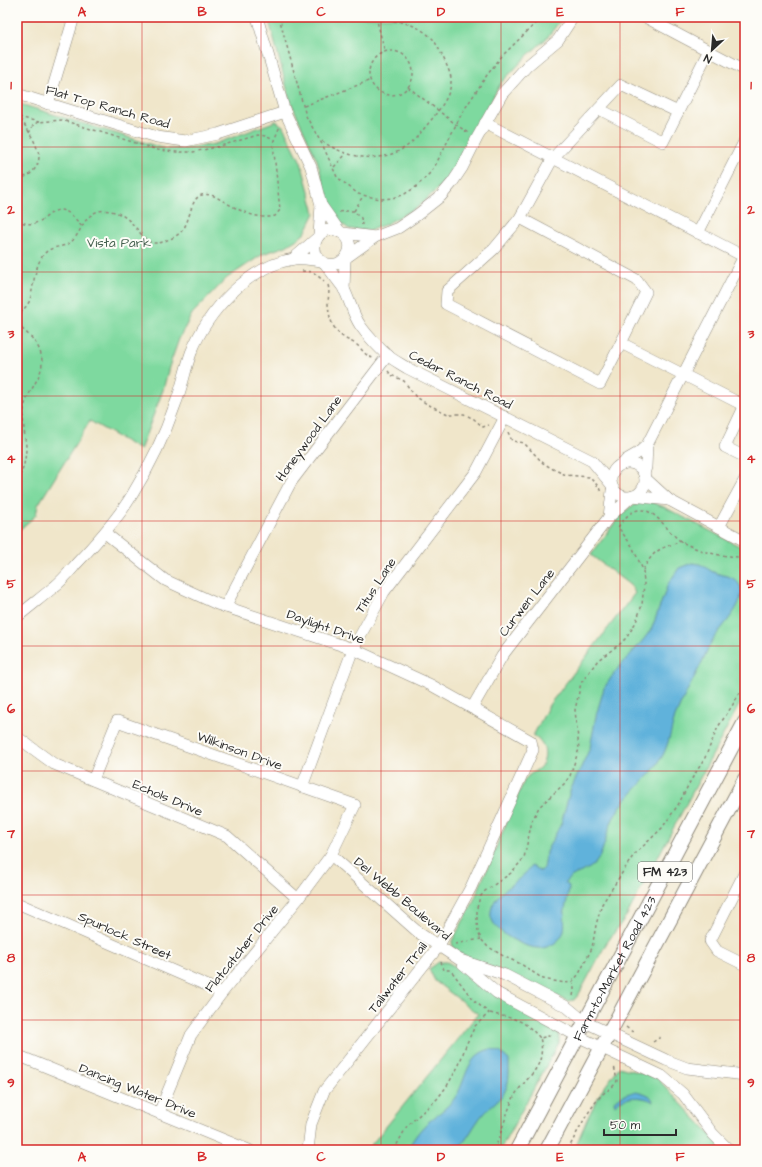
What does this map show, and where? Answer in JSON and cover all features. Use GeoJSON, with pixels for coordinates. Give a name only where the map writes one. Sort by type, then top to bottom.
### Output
{"type":"FeatureCollection","features":[{"type":"Feature","properties":{"kind":"main road","name":"Farm-to-Market Road 423"},"geometry":{"type":"LineString","coordinates":[[517,1150],[745,722]]}},
{"type":"Feature","properties":{"kind":"main road","name":"Farm-to-Market Road 423"},"geometry":{"type":"LineString","coordinates":[[547,1150],[745,779]]}},
{"type":"Feature","properties":{"kind":"street"},"geometry":{"type":"LineString","coordinates":[[48,104],[74,17]]}},
{"type":"Feature","properties":{"kind":"street"},"geometry":{"type":"LineString","coordinates":[[257,17],[283,117],[311,168],[321,205],[315,251],[323,262]]}},
{"type":"Feature","properties":{"kind":"street"},"geometry":{"type":"LineString","coordinates":[[17,618],[56,586],[105,533],[132,496],[158,449],[176,404],[191,354],[212,315],[242,283],[261,272],[292,259],[323,262],[335,265],[375,237],[398,228],[417,216],[441,196],[452,183],[462,168],[502,94],[527,66],[558,40],[573,17]]}},
{"type":"Feature","properties":{"kind":"street"},"geometry":{"type":"LineString","coordinates":[[646,17],[745,70]]}},
{"type":"Feature","properties":{"kind":"street"},"geometry":{"type":"LineString","coordinates":[[599,109],[663,142],[709,50]]}},
{"type":"Feature","properties":{"kind":"street"},"geometry":{"type":"LineString","coordinates":[[520,218],[637,280],[646,292],[622,343],[600,384],[446,304],[448,291],[491,251],[520,218],[553,158],[621,85],[678,112]]}},
{"type":"Feature","properties":{"kind":"street","name":"Flat Top Ranch Road"},"geometry":{"type":"LineString","coordinates":[[17,94],[157,137],[185,141],[283,117]]}},
{"type":"Feature","properties":{"kind":"street"},"geometry":{"type":"LineString","coordinates":[[485,123],[745,256],[647,445],[645,457],[645,482],[642,490],[632,496]]}},
{"type":"Feature","properties":{"kind":"street"},"geometry":{"type":"LineString","coordinates":[[698,233],[745,140]]}},
{"type":"Feature","properties":{"kind":"street"},"geometry":{"type":"LineString","coordinates":[[321,205],[348,239],[350,246],[346,258]]}},
{"type":"Feature","properties":{"kind":"street"},"geometry":{"type":"LineString","coordinates":[[292,259],[318,237],[329,230],[353,235],[375,237]]}},
{"type":"Feature","properties":{"kind":"street","name":"Cedar Ranch Road"},"geometry":{"type":"LineString","coordinates":[[344,290],[346,258]]}},
{"type":"Feature","properties":{"kind":"street","name":"Cedar Ranch Road"},"geometry":{"type":"LineString","coordinates":[[323,262],[344,290],[360,325],[388,355],[407,368],[592,461],[621,464]]}},
{"type":"Feature","properties":{"kind":"street"},"geometry":{"type":"LineString","coordinates":[[622,343],[745,405],[724,447],[745,457]]}},
{"type":"Feature","properties":{"kind":"street","name":"Honeywood Lane"},"geometry":{"type":"LineString","coordinates":[[225,607],[291,482],[388,355]]}},
{"type":"Feature","properties":{"kind":"street","name":"Titus Lane"},"geometry":{"type":"LineString","coordinates":[[302,787],[353,649],[384,592],[476,472],[505,417]]}},
{"type":"Feature","properties":{"kind":"street"},"geometry":{"type":"LineString","coordinates":[[609,517],[612,491],[611,475],[613,471],[647,445]]}},
{"type":"Feature","properties":{"kind":"street","name":"Cedar Ranch Road"},"geometry":{"type":"LineString","coordinates":[[592,461],[612,486]]}},
{"type":"Feature","properties":{"kind":"street"},"geometry":{"type":"LineString","coordinates":[[621,464],[631,463],[639,467],[644,476],[669,500],[745,541]]}},
{"type":"Feature","properties":{"kind":"street"},"geometry":{"type":"LineString","coordinates":[[720,527],[745,479]]}},
{"type":"Feature","properties":{"kind":"street"},"geometry":{"type":"LineString","coordinates":[[612,486],[621,496],[669,500]]}},
{"type":"Feature","properties":{"kind":"street","name":"Curwen Lane"},"geometry":{"type":"LineString","coordinates":[[472,708],[502,656],[609,517],[632,496]]}},
{"type":"Feature","properties":{"kind":"street","name":"Daylight Drive"},"geometry":{"type":"LineString","coordinates":[[105,533],[165,580],[225,607],[353,649],[431,685],[531,741],[533,750]]}},
{"type":"Feature","properties":{"kind":"street","name":"Wilkinson Drive"},"geometry":{"type":"LineString","coordinates":[[93,780],[117,721],[355,805]]}},
{"type":"Feature","properties":{"kind":"street","name":"Echols Drive"},"geometry":{"type":"LineString","coordinates":[[19,742],[54,764],[227,836],[298,899]]}},
{"type":"Feature","properties":{"kind":"street","name":"Tailwater Trail"},"geometry":{"type":"LineString","coordinates":[[308,1150],[311,1124],[324,1091],[438,947],[471,886],[533,750]]}},
{"type":"Feature","properties":{"kind":"street","name":"Flatcatcher Drive"},"geometry":{"type":"LineString","coordinates":[[159,1113],[192,1035],[221,994],[298,899],[331,855],[355,805]]}},
{"type":"Feature","properties":{"kind":"street","name":"Del Webb Boulevard"},"geometry":{"type":"LineString","coordinates":[[331,855],[419,933],[438,947],[460,960],[498,993],[577,1036],[662,1076],[683,1094],[713,1134],[728,1150]]}},
{"type":"Feature","properties":{"kind":"street"},"geometry":{"type":"LineString","coordinates":[[745,872],[710,941],[717,951],[745,965]]}},
{"type":"Feature","properties":{"kind":"street","name":"Spurlock Street"},"geometry":{"type":"LineString","coordinates":[[17,903],[215,989],[221,994]]}},
{"type":"Feature","properties":{"kind":"street","name":"Del Webb Boulevard"},"geometry":{"type":"LineString","coordinates":[[460,960],[505,975],[567,1007],[585,1022],[666,1060],[687,1068],[745,1075]]}},
{"type":"Feature","properties":{"kind":"street","name":"Dancing Water Drive"},"geometry":{"type":"LineString","coordinates":[[17,1055],[249,1150]]}},
{"type":"Feature","properties":{"kind":"path"},"geometry":{"type":"LineString","coordinates":[[279,17],[306,116],[320,140],[337,177],[343,184],[358,194],[380,199],[403,195],[416,187],[430,173],[456,125],[486,75],[502,56],[542,17]]}},
{"type":"Feature","properties":{"kind":"path"},"geometry":{"type":"LineString","coordinates":[[320,140],[333,149],[360,158],[389,155],[404,148],[414,140],[444,104],[449,92],[451,77],[443,57],[432,38],[415,26],[376,18],[385,52]]}},
{"type":"Feature","properties":{"kind":"path"},"geometry":{"type":"LineString","coordinates":[[385,52],[394,52],[404,55],[411,63],[413,74],[408,86],[401,92],[389,95],[378,90],[374,86],[370,75],[371,64],[378,56],[385,52]]}},
{"type":"Feature","properties":{"kind":"path"},"geometry":{"type":"LineString","coordinates":[[304,106],[371,80]]}},
{"type":"Feature","properties":{"kind":"path"},"geometry":{"type":"LineString","coordinates":[[408,86],[456,125],[477,138]]}},
{"type":"Feature","properties":{"kind":"path"},"geometry":{"type":"LineString","coordinates":[[18,116],[39,122]]}},
{"type":"Feature","properties":{"kind":"path"},"geometry":{"type":"LineString","coordinates":[[17,178],[22,178],[30,174],[38,165],[39,156],[26,128],[18,116]]}},
{"type":"Feature","properties":{"kind":"path"},"geometry":{"type":"LineString","coordinates":[[17,318],[29,304],[39,260],[52,248],[67,245],[72,242],[87,218],[94,213],[108,210],[117,212],[123,215],[150,242],[157,243],[166,241],[180,234],[188,220],[196,199],[198,196],[205,194],[214,196],[253,216],[275,216],[280,210],[273,142],[283,117]]}},
{"type":"Feature","properties":{"kind":"path"},"geometry":{"type":"LineString","coordinates":[[333,168],[346,154]]}},
{"type":"Feature","properties":{"kind":"path"},"geometry":{"type":"LineString","coordinates":[[354,211],[363,196]]}},
{"type":"Feature","properties":{"kind":"path"},"geometry":{"type":"LineString","coordinates":[[17,220],[28,225],[37,224],[53,211],[59,210],[70,212],[82,227]]}},
{"type":"Feature","properties":{"kind":"path"},"geometry":{"type":"LineString","coordinates":[[337,213],[354,211],[361,218],[362,229]]}},
{"type":"Feature","properties":{"kind":"path"},"geometry":{"type":"LineString","coordinates":[[17,325],[36,343],[42,361],[40,372],[25,405],[23,428],[26,454],[21,474],[17,482]]}},
{"type":"Feature","properties":{"kind":"path"},"geometry":{"type":"LineString","coordinates":[[745,558],[710,553],[682,542],[647,512],[636,510],[629,514],[618,527],[632,546],[643,570],[644,584],[642,605],[636,622],[627,636],[620,644],[598,660],[580,683],[575,710],[579,749],[570,776],[564,784],[539,807],[532,821],[524,858],[511,873],[485,891],[480,897],[477,908],[477,922],[481,939],[499,954],[521,964],[543,979],[565,984],[572,982],[580,974],[592,948],[602,904],[633,856],[662,828],[678,805],[691,780],[704,760],[718,727],[745,684]]}},
{"type":"Feature","properties":{"kind":"path"},"geometry":{"type":"LineString","coordinates":[[643,570],[649,559],[657,550],[678,542],[682,542]]}},
{"type":"Feature","properties":{"kind":"path"},"geometry":{"type":"LineString","coordinates":[[453,944],[481,939]]}},
{"type":"Feature","properties":{"kind":"path"},"geometry":{"type":"LineString","coordinates":[[441,962],[444,970],[449,970],[453,973],[473,1000],[489,1013],[522,1021],[532,1028],[542,1043],[540,1059],[536,1068],[515,1096],[494,1150]]}},
{"type":"Feature","properties":{"kind":"path"},"geometry":{"type":"LineString","coordinates":[[572,982],[574,985],[573,996]]}},
{"type":"Feature","properties":{"kind":"path"},"geometry":{"type":"LineString","coordinates":[[394,1150],[407,1126],[437,1099],[447,1086],[459,1066],[466,1045],[475,1026],[489,1013]]}},
{"type":"Feature","properties":{"kind":"path"},"geometry":{"type":"LineString","coordinates":[[626,1027],[637,1035]]}},
{"type":"Feature","properties":{"kind":"path"},"geometry":{"type":"LineString","coordinates":[[540,1038],[549,1036],[553,1032]]}},
{"type":"Feature","properties":{"kind":"path"},"geometry":{"type":"LineString","coordinates":[[649,1042],[656,1041],[662,1036]]}},
{"type":"Feature","properties":{"kind":"path"},"geometry":{"type":"LineString","coordinates":[[568,1150],[579,1128],[591,1110],[601,1096],[611,1089],[617,1081],[613,1064]]}},
{"type":"Feature","properties":{"kind":"green space"},"geometry":{"type":"Polygon","coordinates":[[[268,17],[563,17],[546,39],[501,83],[446,181],[418,207],[384,225],[368,231],[349,229],[335,219],[332,213],[317,160],[290,100],[268,17]]]}},
{"type":"Feature","properties":{"kind":"green space","name":"Vista Park"},"geometry":{"type":"Polygon","coordinates":[[[17,103],[166,149],[192,148],[215,144],[276,121],[283,126],[301,162],[315,213],[305,233],[299,238],[286,246],[263,254],[227,278],[192,314],[179,339],[163,390],[140,450],[90,421],[38,505],[36,515],[17,532],[17,103]]]}},
{"type":"Feature","properties":{"kind":"green space"},"geometry":{"type":"Polygon","coordinates":[[[644,502],[654,503],[664,507],[745,549],[745,694],[627,915],[606,944],[579,994],[574,1000],[568,1001],[459,953],[454,948],[452,941],[471,907],[524,781],[543,764],[545,751],[543,745],[533,736],[549,705],[635,593],[631,586],[591,555],[621,514],[632,506],[644,502]]]}},
{"type":"Feature","properties":{"kind":"green space"},"geometry":{"type":"Polygon","coordinates":[[[439,962],[447,962],[469,974],[553,1027],[559,1033],[559,1043],[500,1150],[367,1150],[478,1014],[435,981],[429,969],[439,962]]]}},
{"type":"Feature","properties":{"kind":"green space"},"geometry":{"type":"Polygon","coordinates":[[[619,1067],[656,1077],[710,1134],[730,1150],[574,1150],[588,1117],[601,1092],[619,1067]]]}},
{"type":"Feature","properties":{"kind":"water"},"geometry":{"type":"Polygon","coordinates":[[[692,563],[702,565],[713,572],[728,576],[738,582],[741,592],[737,607],[712,641],[675,717],[667,746],[658,764],[618,810],[611,824],[600,856],[594,865],[571,877],[565,883],[569,886],[569,889],[564,913],[563,934],[554,944],[544,948],[531,947],[515,941],[494,924],[491,918],[493,903],[503,892],[527,872],[531,866],[541,871],[544,868],[546,852],[561,824],[570,791],[590,748],[596,716],[604,688],[615,672],[652,628],[668,584],[679,568],[692,563]]]}},
{"type":"Feature","properties":{"kind":"water"},"geometry":{"type":"Polygon","coordinates":[[[491,1049],[500,1052],[509,1060],[508,1083],[503,1094],[486,1110],[460,1146],[456,1150],[407,1150],[422,1128],[447,1107],[455,1098],[469,1066],[477,1055],[491,1049]]]}},
{"type":"Feature","properties":{"kind":"water"},"geometry":{"type":"Polygon","coordinates":[[[636,1091],[651,1097],[653,1102],[640,1098],[629,1098],[623,1099],[615,1105],[614,1101],[624,1095],[636,1091]]]}}]}
